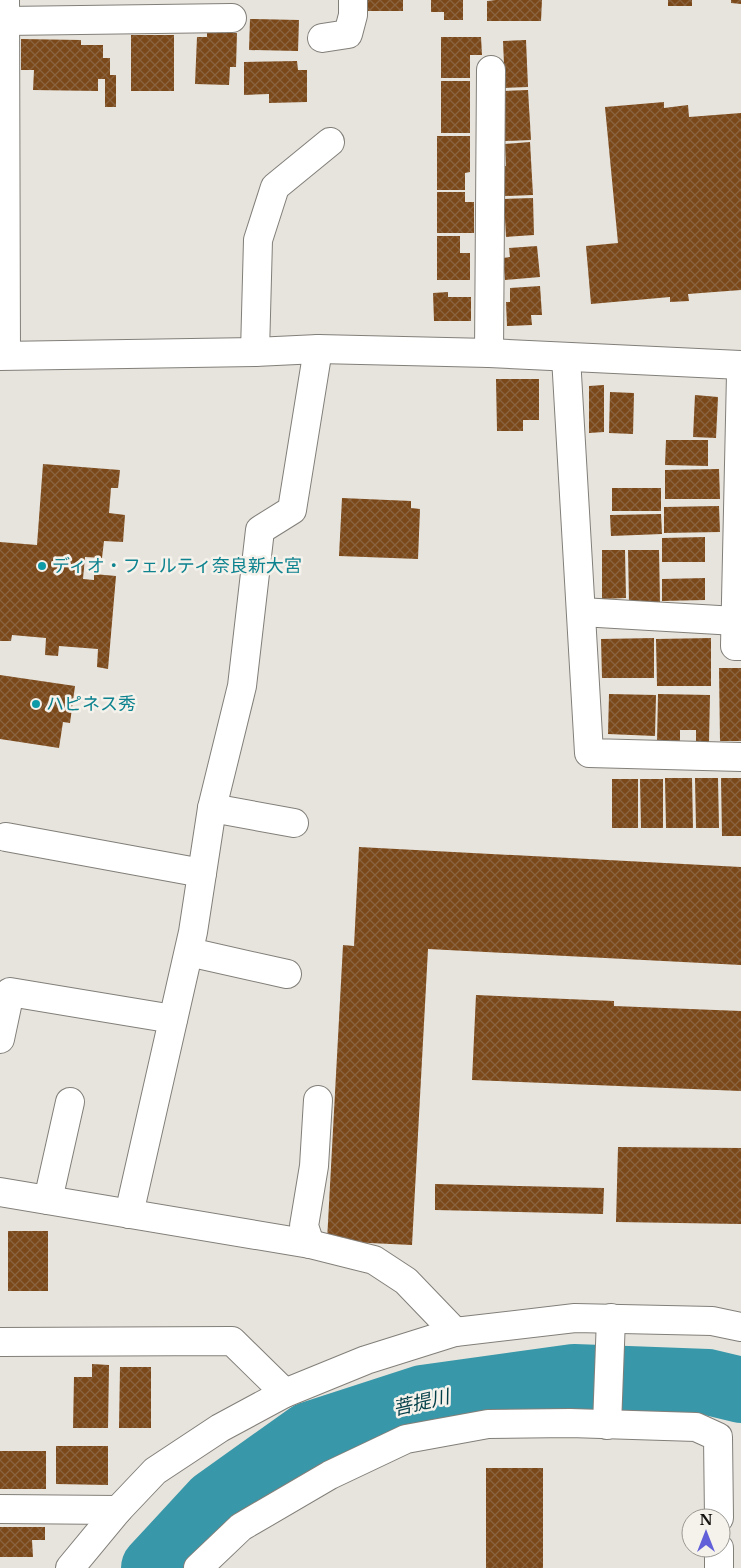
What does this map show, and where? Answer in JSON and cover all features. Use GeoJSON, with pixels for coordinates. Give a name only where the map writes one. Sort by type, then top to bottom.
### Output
{"type":"FeatureCollection","features":[{"type":"Feature","properties":{"kind":"street"},"geometry":{"type":"LineString","coordinates":[[322,38],[348,34],[353,15],[353,0]]}},
{"type":"Feature","properties":{"kind":"street"},"geometry":{"type":"LineString","coordinates":[[232,18],[5,10],[3,355],[255,352],[318,348],[741,364]]}},
{"type":"Feature","properties":{"kind":"street"},"geometry":{"type":"LineString","coordinates":[[489,354],[491,70]]}},
{"type":"Feature","properties":{"kind":"street"},"geometry":{"type":"LineString","coordinates":[[255,352],[258,240],[275,187],[330,142]]}},
{"type":"Feature","properties":{"kind":"street"},"geometry":{"type":"LineString","coordinates":[[129,1214],[189,952],[212,808],[242,686],[260,530],[292,510],[318,348]]}},
{"type":"Feature","properties":{"kind":"street"},"geometry":{"type":"LineString","coordinates":[[566,357],[589,753],[741,757]]}},
{"type":"Feature","properties":{"kind":"street"},"geometry":{"type":"LineString","coordinates":[[581,612],[738,634],[741,374]]}},
{"type":"Feature","properties":{"kind":"street"},"geometry":{"type":"LineString","coordinates":[[212,808],[294,823]]}},
{"type":"Feature","properties":{"kind":"street"},"geometry":{"type":"LineString","coordinates":[[6,837],[202,873]]}},
{"type":"Feature","properties":{"kind":"street"},"geometry":{"type":"LineString","coordinates":[[189,952],[287,974]]}},
{"type":"Feature","properties":{"kind":"street"},"geometry":{"type":"LineString","coordinates":[[0,1039],[10,992],[173,1019]]}},
{"type":"Feature","properties":{"kind":"street"},"geometry":{"type":"LineString","coordinates":[[310,1244],[304,1226],[314,1166],[318,1100]]}},
{"type":"Feature","properties":{"kind":"street"},"geometry":{"type":"LineString","coordinates":[[48,1200],[70,1102]]}},
{"type":"Feature","properties":{"kind":"street"},"geometry":{"type":"LineString","coordinates":[[0,1192],[310,1244],[374,1260],[406,1281],[455,1332]]}},
{"type":"Feature","properties":{"kind":"street"},"geometry":{"type":"LineString","coordinates":[[70,1568],[118,1510],[155,1472],[220,1428],[285,1393],[366,1360],[455,1332],[576,1318],[610,1329],[712,1321],[741,1327]]}},
{"type":"Feature","properties":{"kind":"street"},"geometry":{"type":"LineString","coordinates":[[607,1416],[610,1329]]}},
{"type":"Feature","properties":{"kind":"street"},"geometry":{"type":"LineString","coordinates":[[0,1342],[232,1341],[285,1393]]}},
{"type":"Feature","properties":{"kind":"street"},"geometry":{"type":"LineString","coordinates":[[198,1568],[241,1528],[330,1475],[406,1439],[488,1424],[570,1423],[607,1416],[696,1427],[718,1437],[719,1508]]}},
{"type":"Feature","properties":{"kind":"street"},"geometry":{"type":"LineString","coordinates":[[0,1509],[118,1510]]}},
{"type":"Feature","properties":{"kind":"building"},"geometry":{"type":"Polygon","coordinates":[[[367,0],[403,0],[403,11],[367,11],[367,0]]]}},
{"type":"Feature","properties":{"kind":"building"},"geometry":{"type":"Polygon","coordinates":[[[431,0],[463,0],[463,20],[444,20],[444,12],[431,12],[431,0]]]}},
{"type":"Feature","properties":{"kind":"building"},"geometry":{"type":"Polygon","coordinates":[[[542,0],[541,21],[487,21],[487,1],[542,0]]]}},
{"type":"Feature","properties":{"kind":"building"},"geometry":{"type":"Polygon","coordinates":[[[668,0],[692,0],[692,6],[668,6],[668,0]]]}},
{"type":"Feature","properties":{"kind":"building"},"geometry":{"type":"Polygon","coordinates":[[[731,0],[741,0],[741,4],[731,3],[731,0]]]}},
{"type":"Feature","properties":{"kind":"building"},"geometry":{"type":"Polygon","coordinates":[[[250,19],[299,20],[298,51],[249,50],[250,19]]]}},
{"type":"Feature","properties":{"kind":"building"},"geometry":{"type":"Polygon","coordinates":[[[207,32],[237,33],[236,67],[230,67],[229,85],[195,84],[197,37],[207,37],[207,32]]]}},
{"type":"Feature","properties":{"kind":"building"},"geometry":{"type":"Polygon","coordinates":[[[131,35],[174,35],[174,91],[131,91],[131,35]]]}},
{"type":"Feature","properties":{"kind":"building"},"geometry":{"type":"Polygon","coordinates":[[[441,37],[481,37],[482,55],[470,55],[470,78],[441,78],[441,37]]]}},
{"type":"Feature","properties":{"kind":"building"},"geometry":{"type":"Polygon","coordinates":[[[21,39],[81,40],[81,45],[103,45],[103,58],[110,58],[110,75],[116,75],[116,107],[105,107],[105,79],[98,79],[98,91],[33,90],[34,70],[21,70],[21,39]]]}},
{"type":"Feature","properties":{"kind":"building"},"geometry":{"type":"Polygon","coordinates":[[[526,40],[528,87],[505,88],[503,41],[526,40]]]}},
{"type":"Feature","properties":{"kind":"building"},"geometry":{"type":"Polygon","coordinates":[[[297,61],[298,70],[307,70],[307,102],[269,103],[269,94],[244,95],[244,62],[297,61]]]}},
{"type":"Feature","properties":{"kind":"building"},"geometry":{"type":"Polygon","coordinates":[[[441,81],[470,81],[470,133],[441,133],[441,81]]]}},
{"type":"Feature","properties":{"kind":"building"},"geometry":{"type":"Polygon","coordinates":[[[528,90],[531,140],[505,141],[503,91],[528,90]]]}},
{"type":"Feature","properties":{"kind":"building"},"geometry":{"type":"Polygon","coordinates":[[[664,102],[664,108],[688,105],[689,117],[741,113],[741,290],[688,294],[689,301],[670,302],[670,297],[591,304],[586,246],[618,243],[605,107],[664,102]]]}},
{"type":"Feature","properties":{"kind":"building"},"geometry":{"type":"Polygon","coordinates":[[[437,136],[470,136],[470,172],[465,173],[465,190],[437,190],[437,136]]]}},
{"type":"Feature","properties":{"kind":"building"},"geometry":{"type":"Polygon","coordinates":[[[530,142],[533,195],[505,196],[503,166],[506,166],[505,144],[530,142]]]}},
{"type":"Feature","properties":{"kind":"building"},"geometry":{"type":"Polygon","coordinates":[[[437,192],[465,192],[465,202],[474,202],[474,233],[437,233],[437,192]]]}},
{"type":"Feature","properties":{"kind":"building"},"geometry":{"type":"Polygon","coordinates":[[[533,198],[534,235],[506,237],[504,199],[533,198]]]}},
{"type":"Feature","properties":{"kind":"building"},"geometry":{"type":"Polygon","coordinates":[[[437,236],[460,236],[460,253],[470,253],[470,280],[437,280],[437,236]]]}},
{"type":"Feature","properties":{"kind":"building"},"geometry":{"type":"Polygon","coordinates":[[[537,246],[540,277],[505,280],[503,258],[510,257],[509,248],[537,246]]]}},
{"type":"Feature","properties":{"kind":"building"},"geometry":{"type":"Polygon","coordinates":[[[540,286],[542,315],[531,315],[532,325],[507,326],[506,302],[510,302],[510,288],[540,286]]]}},
{"type":"Feature","properties":{"kind":"building"},"geometry":{"type":"Polygon","coordinates":[[[448,292],[448,297],[471,297],[471,321],[434,321],[433,293],[448,292]]]}},
{"type":"Feature","properties":{"kind":"building"},"geometry":{"type":"Polygon","coordinates":[[[496,379],[539,379],[539,420],[523,420],[523,431],[497,431],[496,379]]]}},
{"type":"Feature","properties":{"kind":"building"},"geometry":{"type":"Polygon","coordinates":[[[604,385],[604,432],[589,433],[589,386],[604,385]]]}},
{"type":"Feature","properties":{"kind":"building"},"geometry":{"type":"Polygon","coordinates":[[[610,392],[634,393],[633,434],[609,433],[610,392]]]}},
{"type":"Feature","properties":{"kind":"building"},"geometry":{"type":"Polygon","coordinates":[[[695,395],[718,397],[716,438],[693,437],[695,395]]]}},
{"type":"Feature","properties":{"kind":"building"},"geometry":{"type":"Polygon","coordinates":[[[666,440],[708,440],[708,466],[665,465],[666,440]]]}},
{"type":"Feature","properties":{"kind":"building","name":"ディオ・フェルティ奈良新大宮"},"geometry":{"type":"Polygon","coordinates":[[[43,464],[120,470],[118,488],[111,488],[109,513],[125,515],[123,542],[104,541],[102,558],[85,557],[83,579],[94,580],[94,574],[116,576],[108,669],[97,667],[98,649],[59,646],[58,656],[45,655],[46,638],[12,635],[11,641],[0,641],[0,542],[37,545],[43,464]]]}},
{"type":"Feature","properties":{"kind":"building"},"geometry":{"type":"Polygon","coordinates":[[[719,469],[720,499],[665,499],[665,470],[719,469]]]}},
{"type":"Feature","properties":{"kind":"building"},"geometry":{"type":"Polygon","coordinates":[[[612,488],[661,488],[661,511],[612,511],[612,488]]]}},
{"type":"Feature","properties":{"kind":"building"},"geometry":{"type":"Polygon","coordinates":[[[342,498],[411,501],[411,508],[420,509],[418,559],[339,556],[342,498]]]}},
{"type":"Feature","properties":{"kind":"building"},"geometry":{"type":"Polygon","coordinates":[[[719,506],[720,532],[664,533],[664,507],[719,506]]]}},
{"type":"Feature","properties":{"kind":"building"},"geometry":{"type":"Polygon","coordinates":[[[661,514],[662,534],[611,536],[610,515],[661,514]]]}},
{"type":"Feature","properties":{"kind":"building"},"geometry":{"type":"Polygon","coordinates":[[[705,537],[705,562],[662,562],[662,538],[705,537]]]}},
{"type":"Feature","properties":{"kind":"building"},"geometry":{"type":"Polygon","coordinates":[[[602,550],[625,550],[626,598],[602,599],[602,550]]]}},
{"type":"Feature","properties":{"kind":"building"},"geometry":{"type":"Polygon","coordinates":[[[628,550],[659,550],[660,603],[629,603],[628,550]]]}},
{"type":"Feature","properties":{"kind":"building"},"geometry":{"type":"Polygon","coordinates":[[[705,578],[705,600],[662,601],[662,579],[705,578]]]}},
{"type":"Feature","properties":{"kind":"building"},"geometry":{"type":"Polygon","coordinates":[[[654,638],[654,678],[602,678],[601,639],[654,638]]]}},
{"type":"Feature","properties":{"kind":"building"},"geometry":{"type":"Polygon","coordinates":[[[711,638],[711,686],[657,686],[656,639],[711,638]]]}},
{"type":"Feature","properties":{"kind":"building"},"geometry":{"type":"Polygon","coordinates":[[[719,668],[741,668],[741,741],[720,741],[719,668]]]}},
{"type":"Feature","properties":{"kind":"building","name":"ハピネス秀"},"geometry":{"type":"Polygon","coordinates":[[[0,675],[75,686],[70,723],[63,722],[59,748],[0,739],[0,675]]]}},
{"type":"Feature","properties":{"kind":"building"},"geometry":{"type":"Polygon","coordinates":[[[609,694],[656,695],[655,736],[608,734],[609,694]]]}},
{"type":"Feature","properties":{"kind":"building"},"geometry":{"type":"Polygon","coordinates":[[[658,694],[710,695],[709,742],[696,742],[696,730],[680,730],[680,743],[657,742],[658,694]]]}},
{"type":"Feature","properties":{"kind":"building"},"geometry":{"type":"Polygon","coordinates":[[[665,778],[692,778],[693,828],[666,828],[665,778]]]}},
{"type":"Feature","properties":{"kind":"building"},"geometry":{"type":"Polygon","coordinates":[[[695,778],[718,778],[719,828],[696,828],[695,778]]]}},
{"type":"Feature","properties":{"kind":"building"},"geometry":{"type":"Polygon","coordinates":[[[721,778],[741,778],[741,836],[722,836],[721,778]]]}},
{"type":"Feature","properties":{"kind":"building"},"geometry":{"type":"Polygon","coordinates":[[[612,779],[638,779],[638,828],[612,828],[612,779]]]}},
{"type":"Feature","properties":{"kind":"building"},"geometry":{"type":"Polygon","coordinates":[[[640,779],[663,779],[663,828],[641,828],[640,779]]]}},
{"type":"Feature","properties":{"kind":"building"},"geometry":{"type":"Polygon","coordinates":[[[359,847],[741,867],[741,965],[428,949],[412,1245],[327,1241],[343,945],[354,946],[359,847]]]}},
{"type":"Feature","properties":{"kind":"building"},"geometry":{"type":"Polygon","coordinates":[[[476,995],[614,1001],[614,1006],[741,1011],[741,1091],[472,1080],[476,995]]]}},
{"type":"Feature","properties":{"kind":"building"},"geometry":{"type":"Polygon","coordinates":[[[618,1147],[741,1148],[741,1224],[616,1222],[618,1147]]]}},
{"type":"Feature","properties":{"kind":"building"},"geometry":{"type":"Polygon","coordinates":[[[435,1184],[604,1188],[603,1214],[435,1210],[435,1184]]]}},
{"type":"Feature","properties":{"kind":"building"},"geometry":{"type":"Polygon","coordinates":[[[8,1231],[48,1231],[48,1291],[8,1291],[8,1231]]]}},
{"type":"Feature","properties":{"kind":"building"},"geometry":{"type":"Polygon","coordinates":[[[92,1364],[109,1365],[108,1428],[73,1428],[74,1377],[92,1377],[92,1364]]]}},
{"type":"Feature","properties":{"kind":"building"},"geometry":{"type":"Polygon","coordinates":[[[120,1367],[151,1367],[151,1428],[119,1428],[120,1367]]]}},
{"type":"Feature","properties":{"kind":"building"},"geometry":{"type":"Polygon","coordinates":[[[56,1446],[108,1446],[108,1485],[56,1484],[56,1446]]]}},
{"type":"Feature","properties":{"kind":"building"},"geometry":{"type":"Polygon","coordinates":[[[0,1451],[46,1451],[46,1489],[0,1489],[0,1451]]]}},
{"type":"Feature","properties":{"kind":"building"},"geometry":{"type":"Polygon","coordinates":[[[486,1468],[543,1468],[543,1568],[486,1568],[486,1468]]]}},
{"type":"Feature","properties":{"kind":"building"},"geometry":{"type":"Polygon","coordinates":[[[0,1527],[45,1527],[45,1540],[32,1540],[33,1557],[0,1557],[0,1527]]]}},
{"type":"Feature","properties":{"kind":"waterway","name":"菩提川"},"geometry":{"type":"LineString","coordinates":[[154,1568],[215,1502],[309,1435],[423,1398],[574,1377],[708,1382],[741,1390]]}},
{"type":"Feature","properties":{"kind":"place","name":"ディオ・フェルティ奈良新大宮"},"geometry":{"type":"Point","coordinates":[42,566]}},
{"type":"Feature","properties":{"kind":"place","name":"ハピネス秀"},"geometry":{"type":"Point","coordinates":[36,704]}}]}
